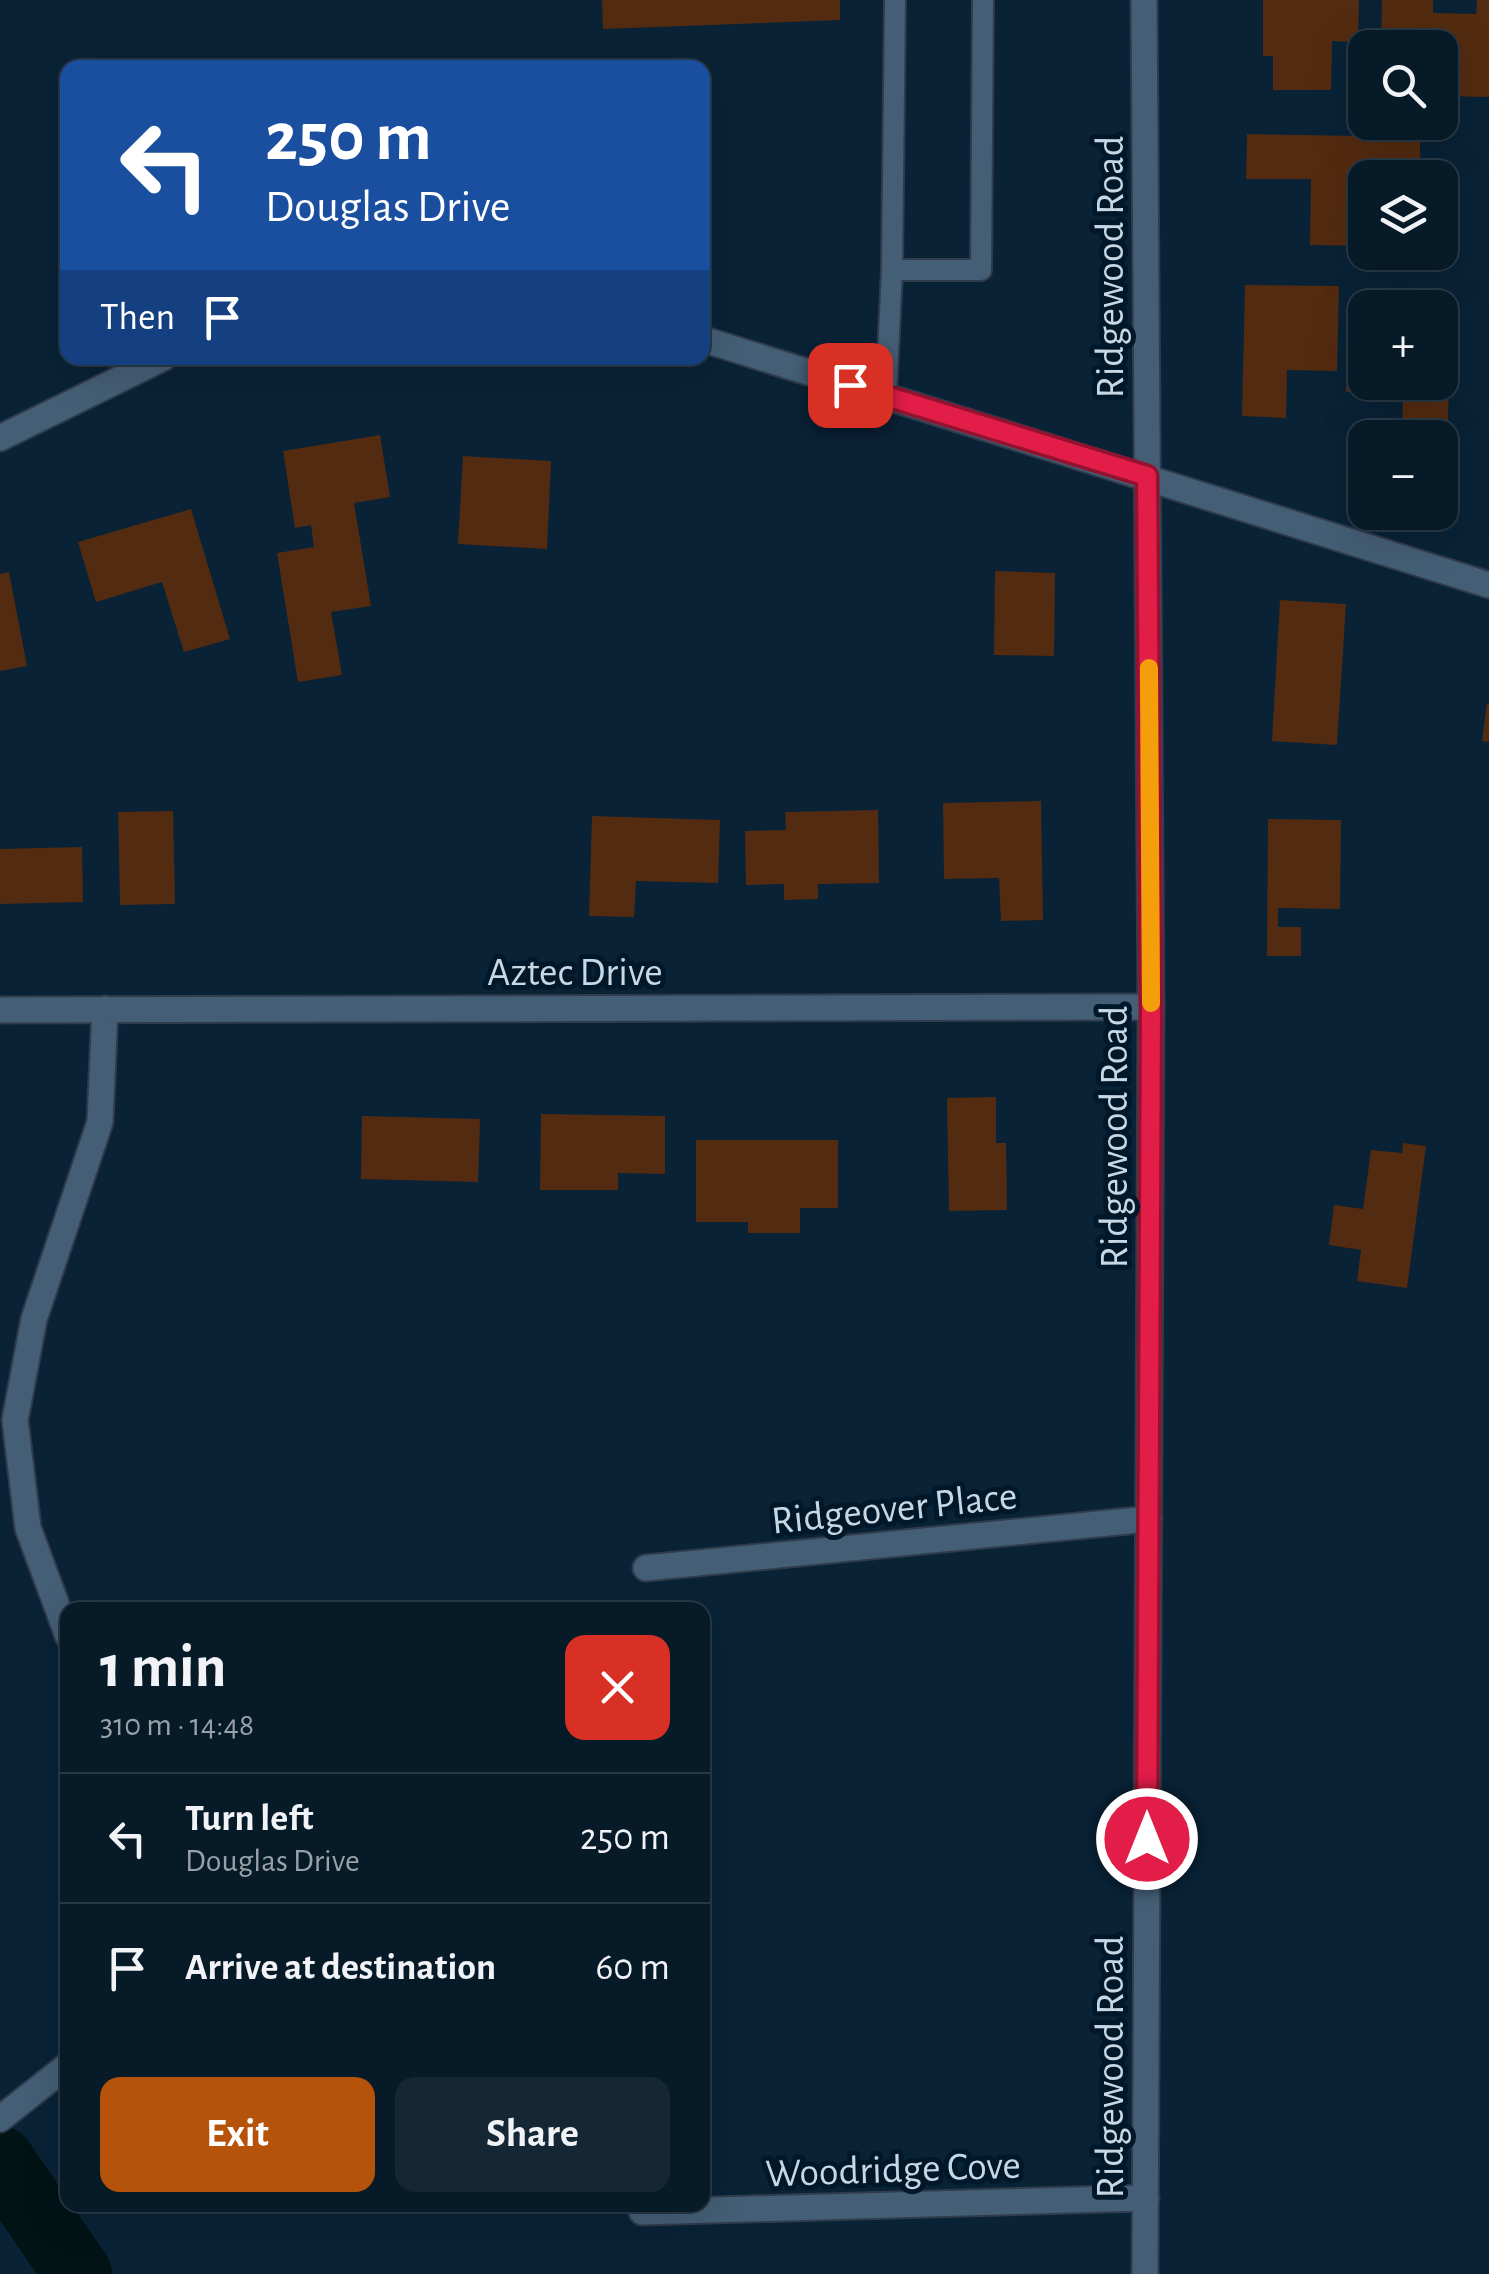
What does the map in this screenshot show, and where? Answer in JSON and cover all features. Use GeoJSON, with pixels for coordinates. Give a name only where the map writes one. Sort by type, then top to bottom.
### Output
{"type":"FeatureCollection","features":[{"type":"Feature","properties":{"kind":"street","name":"Ridgewood Road"},"geometry":{"type":"LineString","coordinates":[[1144,0],[1151,1007],[1146,2274]]}},
{"type":"Feature","properties":{"kind":"street"},"geometry":{"type":"LineString","coordinates":[[710,341],[1489,585]]}},
{"type":"Feature","properties":{"kind":"street"},"geometry":{"type":"LineString","coordinates":[[0,438],[149,365]]}},
{"type":"Feature","properties":{"kind":"street","name":"Aztec Drive"},"geometry":{"type":"LineString","coordinates":[[0,1010],[1151,1007]]}},
{"type":"Feature","properties":{"kind":"street"},"geometry":{"type":"LineString","coordinates":[[60,1614],[28,1528],[15,1420],[34,1319],[100,1122],[105,1009]]}},
{"type":"Feature","properties":{"kind":"street","name":"Ridgeover Place"},"geometry":{"type":"LineString","coordinates":[[646,1568],[1149,1519]]}},
{"type":"Feature","properties":{"kind":"street"},"geometry":{"type":"LineString","coordinates":[[0,2119],[60,2071]]}},
{"type":"Feature","properties":{"kind":"street","name":"Woodridge Cove"},"geometry":{"type":"LineString","coordinates":[[710,2210],[1146,2198]]}},
{"type":"Feature","properties":{"kind":"lane"},"geometry":{"type":"LineString","coordinates":[[886,396],[892,270],[895,0]]}},
{"type":"Feature","properties":{"kind":"lane"},"geometry":{"type":"LineString","coordinates":[[892,270],[981,270],[984,0]]}},
{"type":"Feature","properties":{"kind":"building"},"geometry":{"type":"Polygon","coordinates":[[[602,0],[840,0],[840,20],[603,29],[602,0]]]}},
{"type":"Feature","properties":{"kind":"building"},"geometry":{"type":"Polygon","coordinates":[[[1263,0],[1359,0],[1358,30],[1348,30],[1348,42],[1332,41],[1331,90],[1273,90],[1273,56],[1263,56],[1263,0]]]}},
{"type":"Feature","properties":{"kind":"building"},"geometry":{"type":"Polygon","coordinates":[[[1382,0],[1433,0],[1433,13],[1476,14],[1477,0],[1489,0],[1489,97],[1458,96],[1458,30],[1381,30],[1382,0]]]}},
{"type":"Feature","properties":{"kind":"building"},"geometry":{"type":"Polygon","coordinates":[[[1247,134],[1420,140],[1420,160],[1348,160],[1348,246],[1310,245],[1311,179],[1246,179],[1247,134]]]}},
{"type":"Feature","properties":{"kind":"building"},"geometry":{"type":"Polygon","coordinates":[[[1245,285],[1339,286],[1337,371],[1287,370],[1286,418],[1242,416],[1245,285]]]}},
{"type":"Feature","properties":{"kind":"building"},"geometry":{"type":"Polygon","coordinates":[[[1348,329],[1348,392],[1346,392],[1348,329]]]}},
{"type":"Feature","properties":{"kind":"building"},"geometry":{"type":"Polygon","coordinates":[[[1403,400],[1448,400],[1448,420],[1402,420],[1403,400]]]}},
{"type":"Feature","properties":{"kind":"building"},"geometry":{"type":"Polygon","coordinates":[[[380,435],[390,497],[354,503],[371,606],[331,612],[342,675],[298,682],[277,553],[314,547],[311,525],[295,528],[283,451],[380,435]]]}},
{"type":"Feature","properties":{"kind":"building"},"geometry":{"type":"Polygon","coordinates":[[[463,456],[551,461],[547,549],[458,544],[463,456]]]}},
{"type":"Feature","properties":{"kind":"building"},"geometry":{"type":"Polygon","coordinates":[[[191,509],[230,639],[184,652],[162,582],[96,602],[78,542],[191,509]]]}},
{"type":"Feature","properties":{"kind":"building"},"geometry":{"type":"Polygon","coordinates":[[[995,571],[1055,573],[1054,656],[994,655],[995,571]]]}},
{"type":"Feature","properties":{"kind":"building"},"geometry":{"type":"Polygon","coordinates":[[[9,572],[27,666],[0,671],[0,574],[9,572]]]}},
{"type":"Feature","properties":{"kind":"building"},"geometry":{"type":"Polygon","coordinates":[[[1280,600],[1346,604],[1337,745],[1272,741],[1280,600]]]}},
{"type":"Feature","properties":{"kind":"building"},"geometry":{"type":"Polygon","coordinates":[[[1489,704],[1489,742],[1482,741],[1489,704]]]}},
{"type":"Feature","properties":{"kind":"building"},"geometry":{"type":"Polygon","coordinates":[[[1041,801],[1043,920],[1001,921],[999,878],[944,879],[943,803],[1041,801]]]}},
{"type":"Feature","properties":{"kind":"building"},"geometry":{"type":"Polygon","coordinates":[[[878,810],[879,883],[818,884],[818,899],[784,900],[784,884],[746,885],[745,831],[786,830],[785,812],[878,810]]]}},
{"type":"Feature","properties":{"kind":"building"},"geometry":{"type":"Polygon","coordinates":[[[173,811],[175,904],[120,905],[118,812],[173,811]]]}},
{"type":"Feature","properties":{"kind":"building"},"geometry":{"type":"Polygon","coordinates":[[[592,816],[720,820],[718,883],[636,881],[634,917],[589,916],[592,816]]]}},
{"type":"Feature","properties":{"kind":"building"},"geometry":{"type":"Polygon","coordinates":[[[1268,819],[1341,820],[1340,909],[1278,908],[1278,927],[1301,927],[1301,956],[1267,956],[1268,819]]]}},
{"type":"Feature","properties":{"kind":"building"},"geometry":{"type":"Polygon","coordinates":[[[82,847],[83,902],[0,904],[0,849],[82,847]]]}},
{"type":"Feature","properties":{"kind":"building"},"geometry":{"type":"Polygon","coordinates":[[[996,1097],[996,1143],[1006,1143],[1007,1210],[949,1211],[947,1098],[996,1097]]]}},
{"type":"Feature","properties":{"kind":"building"},"geometry":{"type":"Polygon","coordinates":[[[541,1114],[665,1116],[665,1174],[618,1173],[618,1190],[540,1190],[541,1114]]]}},
{"type":"Feature","properties":{"kind":"building"},"geometry":{"type":"Polygon","coordinates":[[[362,1116],[480,1119],[478,1182],[361,1179],[362,1116]]]}},
{"type":"Feature","properties":{"kind":"building"},"geometry":{"type":"Polygon","coordinates":[[[696,1140],[838,1140],[838,1208],[800,1208],[800,1233],[748,1233],[748,1222],[696,1222],[696,1140]]]}},
{"type":"Feature","properties":{"kind":"building"},"geometry":{"type":"Polygon","coordinates":[[[1403,1143],[1426,1146],[1407,1288],[1357,1281],[1361,1250],[1329,1245],[1334,1205],[1363,1209],[1371,1150],[1402,1153],[1403,1143]]]}},
{"type":"Feature","properties":{"kind":"waterway"},"geometry":{"type":"LineString","coordinates":[[0,2160],[78,2274]]}},
{"type":"Feature","properties":{"kind":"slow traffic"},"geometry":{"type":"LineString","coordinates":[[1149,668],[1151,1003]]}},
{"type":"Feature","properties":{"kind":"route"},"geometry":{"type":"LineString","coordinates":[[850,385],[1147,476],[1151,1007],[1147,1839]]}}]}
